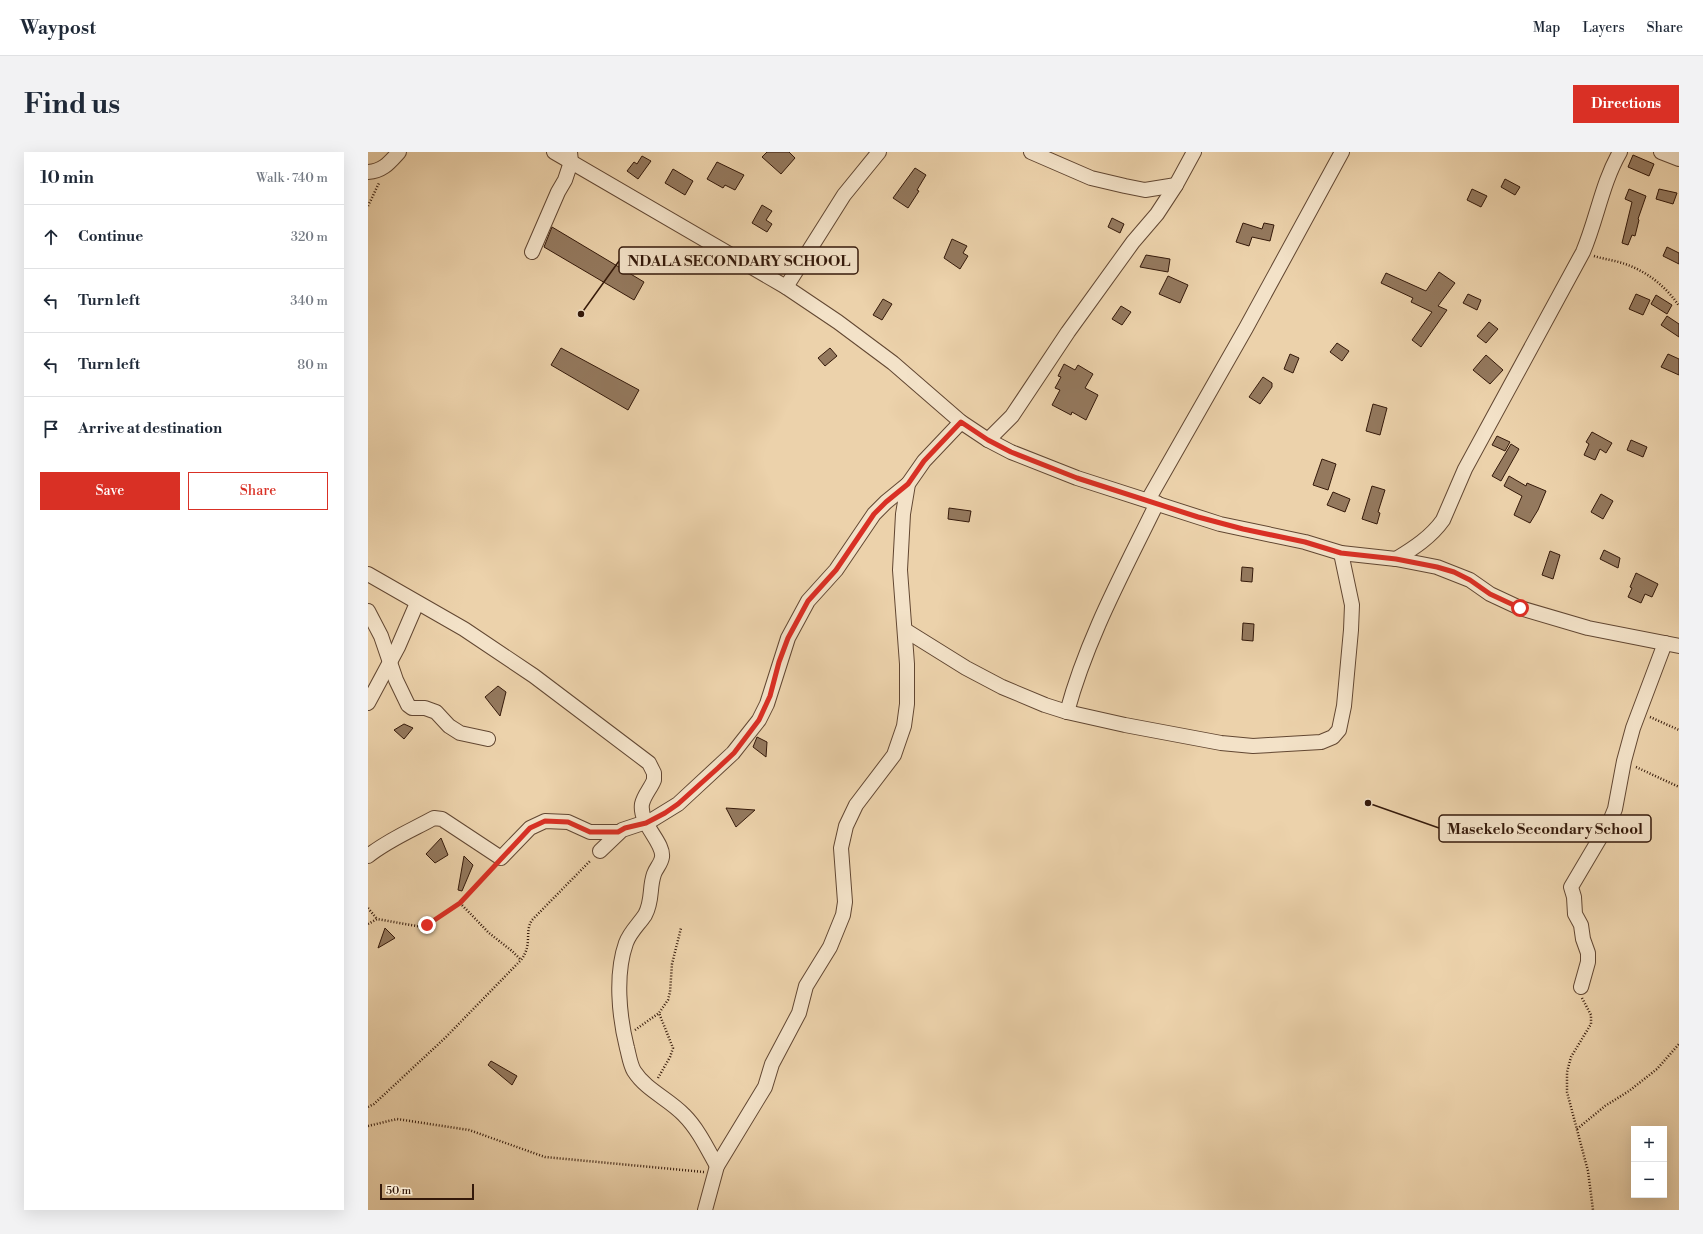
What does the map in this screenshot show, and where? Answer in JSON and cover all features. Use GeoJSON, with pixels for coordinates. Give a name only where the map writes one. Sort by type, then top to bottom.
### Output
{"type":"FeatureCollection","features":[{"type":"Feature","properties":{"kind":"street"},"geometry":{"type":"LineString","coordinates":[[368,172],[381,169],[399,152]]}},
{"type":"Feature","properties":{"kind":"street"},"geometry":{"type":"LineString","coordinates":[[554,152],[571,157],[649,208],[786,287],[838,322],[893,363],[961,422],[988,440],[1011,452],[1044,466],[1220,524],[1305,542],[1341,553],[1396,559],[1437,567],[1454,572],[1504,601],[1547,616],[1588,628],[1679,646]]}},
{"type":"Feature","properties":{"kind":"street"},"geometry":{"type":"LineString","coordinates":[[786,287],[844,195],[879,152]]}},
{"type":"Feature","properties":{"kind":"street"},"geometry":{"type":"LineString","coordinates":[[1031,152],[1091,178],[1125,186],[1145,190],[1176,185]]}},
{"type":"Feature","properties":{"kind":"street"},"geometry":{"type":"LineString","coordinates":[[988,440],[1012,416],[1068,332],[1134,242],[1157,214],[1176,185],[1194,152]]}},
{"type":"Feature","properties":{"kind":"street"},"geometry":{"type":"LineString","coordinates":[[1067,712],[1082,662],[1152,501],[1201,405],[1246,328],[1342,152]]}},
{"type":"Feature","properties":{"kind":"street"},"geometry":{"type":"LineString","coordinates":[[1396,559],[1418,545],[1438,527],[1443,520],[1465,469],[1582,252],[1592,231],[1611,168],[1620,152]]}},
{"type":"Feature","properties":{"kind":"street"},"geometry":{"type":"LineString","coordinates":[[1661,152],[1679,159]]}},
{"type":"Feature","properties":{"kind":"street"},"geometry":{"type":"LineString","coordinates":[[532,252],[558,192],[565,180],[571,157]]}},
{"type":"Feature","properties":{"kind":"street"},"geometry":{"type":"LineString","coordinates":[[600,851],[618,832],[625,828],[646,823],[678,804],[723,763],[749,734],[759,720],[767,704],[788,638],[808,601],[840,565],[874,514],[908,484],[924,461],[961,422]]}},
{"type":"Feature","properties":{"kind":"street"},"geometry":{"type":"LineString","coordinates":[[705,1210],[716,1170],[764,1087],[772,1064],[799,1013],[806,986],[830,947],[841,922],[845,902],[841,848],[846,826],[856,805],[894,755],[904,726],[907,704],[907,664],[900,570],[900,544],[908,484]]}},
{"type":"Feature","properties":{"kind":"street"},"geometry":{"type":"LineString","coordinates":[[905,630],[966,668],[1002,687],[1045,705],[1067,712],[1140,728],[1221,743],[1253,746],[1321,742],[1330,738],[1340,730],[1342,719],[1352,605],[1341,553]]}},
{"type":"Feature","properties":{"kind":"street"},"geometry":{"type":"LineString","coordinates":[[368,574],[464,629],[534,676],[649,763],[654,773],[654,780],[642,804],[643,816],[660,848],[662,857],[654,874],[650,902],[644,915],[628,939],[623,958],[621,969],[620,1010],[624,1036],[633,1070],[652,1089],[683,1114],[696,1128],[716,1170]]}},
{"type":"Feature","properties":{"kind":"street"},"geometry":{"type":"LineString","coordinates":[[368,703],[390,664],[417,603]]}},
{"type":"Feature","properties":{"kind":"street"},"geometry":{"type":"LineString","coordinates":[[368,611],[381,636],[396,680],[410,706],[432,710],[439,714],[454,730],[460,733],[488,739]]}},
{"type":"Feature","properties":{"kind":"street"},"geometry":{"type":"LineString","coordinates":[[1581,987],[1588,962],[1588,953],[1583,939],[1581,925],[1575,914],[1574,897],[1571,887],[1610,821],[1616,801],[1624,761],[1639,712],[1665,643]]}},
{"type":"Feature","properties":{"kind":"street"},"geometry":{"type":"LineString","coordinates":[[368,856],[382,845],[434,818],[442,819],[501,858],[530,828],[545,821],[568,822],[590,832],[618,832]]}},
{"type":"Feature","properties":{"kind":"path"},"geometry":{"type":"LineString","coordinates":[[1582,252],[1623,263],[1653,278],[1664,288],[1679,306]]}},
{"type":"Feature","properties":{"kind":"path"},"geometry":{"type":"LineString","coordinates":[[1639,712],[1679,730]]}},
{"type":"Feature","properties":{"kind":"path"},"geometry":{"type":"LineString","coordinates":[[1624,761],[1679,787]]}},
{"type":"Feature","properties":{"kind":"path"},"geometry":{"type":"LineString","coordinates":[[368,1107],[374,1104],[406,1076],[521,960],[527,951],[529,928],[532,920],[600,851]]}},
{"type":"Feature","properties":{"kind":"path"},"geometry":{"type":"LineString","coordinates":[[368,924],[377,919],[422,926],[447,913],[460,903],[501,858]]}},
{"type":"Feature","properties":{"kind":"path"},"geometry":{"type":"LineString","coordinates":[[460,903],[489,933],[521,960]]}},
{"type":"Feature","properties":{"kind":"path"},"geometry":{"type":"LineString","coordinates":[[368,908],[377,919]]}},
{"type":"Feature","properties":{"kind":"path"},"geometry":{"type":"LineString","coordinates":[[624,1036],[641,1027],[659,1013],[668,1000],[672,964],[681,928]]}},
{"type":"Feature","properties":{"kind":"path"},"geometry":{"type":"LineString","coordinates":[[1581,987],[1583,1001],[1591,1015],[1591,1024],[1571,1057],[1567,1072],[1567,1092],[1588,1170],[1593,1210]]}},
{"type":"Feature","properties":{"kind":"path"},"geometry":{"type":"LineString","coordinates":[[652,1089],[670,1057],[673,1048],[659,1013]]}},
{"type":"Feature","properties":{"kind":"path"},"geometry":{"type":"LineString","coordinates":[[1576,1130],[1605,1106],[1629,1092],[1657,1069],[1679,1044]]}},
{"type":"Feature","properties":{"kind":"path"},"geometry":{"type":"LineString","coordinates":[[368,1126],[397,1119],[469,1130],[545,1157],[716,1170]]}},
{"type":"Feature","properties":{"kind":"building"},"geometry":{"type":"Polygon","coordinates":[[[767,152],[789,152],[795,158],[781,174],[762,157],[767,152]]]}},
{"type":"Feature","properties":{"kind":"building"},"geometry":{"type":"Polygon","coordinates":[[[1633,155],[1654,164],[1649,176],[1628,167],[1633,155]]]}},
{"type":"Feature","properties":{"kind":"building"},"geometry":{"type":"Polygon","coordinates":[[[642,156],[651,161],[638,179],[627,171],[634,162],[637,164],[642,156]]]}},
{"type":"Feature","properties":{"kind":"building"},"geometry":{"type":"Polygon","coordinates":[[[717,162],[744,175],[735,190],[725,185],[723,188],[707,179],[717,162]]]}},
{"type":"Feature","properties":{"kind":"building"},"geometry":{"type":"Polygon","coordinates":[[[915,168],[926,175],[917,190],[919,191],[908,208],[893,198],[915,168]]]}},
{"type":"Feature","properties":{"kind":"building"},"geometry":{"type":"Polygon","coordinates":[[[673,169],[693,181],[685,195],[665,183],[673,169]]]}},
{"type":"Feature","properties":{"kind":"building"},"geometry":{"type":"Polygon","coordinates":[[[1505,179],[1520,187],[1515,195],[1501,187],[1505,179]]]}},
{"type":"Feature","properties":{"kind":"building"},"geometry":{"type":"Polygon","coordinates":[[[1472,189],[1487,196],[1481,207],[1467,200],[1472,189]]]}},
{"type":"Feature","properties":{"kind":"building"},"geometry":{"type":"Polygon","coordinates":[[[1629,189],[1646,196],[1638,219],[1635,236],[1632,235],[1628,245],[1622,243],[1632,202],[1625,199],[1629,189]]]}},
{"type":"Feature","properties":{"kind":"building"},"geometry":{"type":"Polygon","coordinates":[[[1659,189],[1677,193],[1673,204],[1656,199],[1659,189]]]}},
{"type":"Feature","properties":{"kind":"building"},"geometry":{"type":"Polygon","coordinates":[[[762,205],[772,211],[766,220],[772,224],[767,232],[752,223],[762,205]]]}},
{"type":"Feature","properties":{"kind":"building"},"geometry":{"type":"Polygon","coordinates":[[[1112,218],[1124,224],[1120,233],[1108,227],[1112,218]]]}},
{"type":"Feature","properties":{"kind":"building"},"geometry":{"type":"Polygon","coordinates":[[[1243,223],[1262,229],[1264,223],[1274,225],[1270,241],[1252,237],[1249,246],[1236,242],[1243,223]]]}},
{"type":"Feature","properties":{"kind":"building"},"geometry":{"type":"Polygon","coordinates":[[[552,227],[644,282],[634,300],[544,247],[552,227]]]}},
{"type":"Feature","properties":{"kind":"building"},"geometry":{"type":"Polygon","coordinates":[[[952,239],[967,246],[963,253],[968,256],[960,269],[944,258],[952,239]]]}},
{"type":"Feature","properties":{"kind":"building"},"geometry":{"type":"Polygon","coordinates":[[[1667,247],[1679,253],[1679,264],[1663,256],[1667,247]]]}},
{"type":"Feature","properties":{"kind":"building"},"geometry":{"type":"Polygon","coordinates":[[[1146,255],[1170,259],[1168,272],[1140,267],[1146,255]]]}},
{"type":"Feature","properties":{"kind":"building"},"geometry":{"type":"Polygon","coordinates":[[[1439,272],[1455,283],[1438,306],[1447,310],[1421,347],[1412,340],[1432,312],[1411,302],[1413,298],[1381,283],[1386,273],[1426,291],[1439,272]]]}},
{"type":"Feature","properties":{"kind":"building"},"geometry":{"type":"Polygon","coordinates":[[[1168,276],[1188,285],[1180,303],[1159,294],[1168,276]]]}},
{"type":"Feature","properties":{"kind":"building"},"geometry":{"type":"Polygon","coordinates":[[[1468,294],[1481,300],[1477,310],[1463,303],[1468,294]]]}},
{"type":"Feature","properties":{"kind":"building"},"geometry":{"type":"Polygon","coordinates":[[[1636,294],[1650,300],[1643,315],[1629,309],[1636,294]]]}},
{"type":"Feature","properties":{"kind":"building"},"geometry":{"type":"Polygon","coordinates":[[[1656,295],[1672,305],[1667,314],[1651,304],[1656,295]]]}},
{"type":"Feature","properties":{"kind":"building"},"geometry":{"type":"Polygon","coordinates":[[[883,299],[892,304],[882,320],[873,315],[883,299]]]}},
{"type":"Feature","properties":{"kind":"building"},"geometry":{"type":"Polygon","coordinates":[[[1121,306],[1131,312],[1122,325],[1112,319],[1121,306]]]}},
{"type":"Feature","properties":{"kind":"building"},"geometry":{"type":"Polygon","coordinates":[[[1667,316],[1679,324],[1679,337],[1661,325],[1667,316]]]}},
{"type":"Feature","properties":{"kind":"building"},"geometry":{"type":"Polygon","coordinates":[[[1489,322],[1498,329],[1486,343],[1477,336],[1489,322]]]}},
{"type":"Feature","properties":{"kind":"building"},"geometry":{"type":"Polygon","coordinates":[[[1337,343],[1349,351],[1342,361],[1330,352],[1337,343]]]}},
{"type":"Feature","properties":{"kind":"building"},"geometry":{"type":"Polygon","coordinates":[[[561,348],[639,390],[628,410],[551,365],[561,348]]]}},
{"type":"Feature","properties":{"kind":"building"},"geometry":{"type":"Polygon","coordinates":[[[830,348],[837,356],[825,366],[818,358],[830,348]]]}},
{"type":"Feature","properties":{"kind":"building"},"geometry":{"type":"Polygon","coordinates":[[[1290,354],[1299,358],[1293,373],[1284,369],[1290,354]]]}},
{"type":"Feature","properties":{"kind":"building"},"geometry":{"type":"Polygon","coordinates":[[[1668,354],[1679,359],[1679,375],[1661,367],[1668,354]]]}},
{"type":"Feature","properties":{"kind":"building"},"geometry":{"type":"Polygon","coordinates":[[[1486,355],[1503,370],[1490,384],[1473,370],[1486,355]]]}},
{"type":"Feature","properties":{"kind":"building"},"geometry":{"type":"Polygon","coordinates":[[[1064,364],[1075,370],[1078,365],[1093,374],[1085,388],[1098,395],[1086,420],[1072,412],[1071,415],[1052,405],[1060,390],[1055,388],[1061,377],[1058,376],[1064,364]]]}},
{"type":"Feature","properties":{"kind":"building"},"geometry":{"type":"Polygon","coordinates":[[[1263,377],[1272,383],[1272,387],[1260,404],[1249,397],[1263,377]]]}},
{"type":"Feature","properties":{"kind":"building"},"geometry":{"type":"Polygon","coordinates":[[[1373,404],[1387,408],[1380,435],[1366,431],[1373,404]]]}},
{"type":"Feature","properties":{"kind":"building"},"geometry":{"type":"Polygon","coordinates":[[[1592,432],[1612,443],[1606,453],[1600,449],[1595,460],[1584,455],[1589,444],[1586,442],[1592,432]]]}},
{"type":"Feature","properties":{"kind":"building"},"geometry":{"type":"Polygon","coordinates":[[[1497,436],[1510,442],[1505,451],[1492,445],[1497,436]]]}},
{"type":"Feature","properties":{"kind":"building"},"geometry":{"type":"Polygon","coordinates":[[[1631,440],[1647,447],[1643,457],[1627,450],[1631,440]]]}},
{"type":"Feature","properties":{"kind":"building"},"geometry":{"type":"Polygon","coordinates":[[[1511,444],[1519,449],[1501,481],[1492,476],[1511,444]]]}},
{"type":"Feature","properties":{"kind":"building"},"geometry":{"type":"Polygon","coordinates":[[[1322,459],[1336,464],[1328,490],[1313,485],[1322,459]]]}},
{"type":"Feature","properties":{"kind":"building"},"geometry":{"type":"Polygon","coordinates":[[[1509,476],[1526,486],[1527,483],[1546,491],[1538,510],[1530,523],[1514,515],[1522,496],[1504,486],[1509,476]]]}},
{"type":"Feature","properties":{"kind":"building"},"geometry":{"type":"Polygon","coordinates":[[[1372,486],[1385,490],[1378,512],[1380,513],[1377,524],[1362,519],[1372,486]]]}},
{"type":"Feature","properties":{"kind":"building"},"geometry":{"type":"Polygon","coordinates":[[[1333,492],[1350,499],[1345,512],[1327,505],[1333,492]]]}},
{"type":"Feature","properties":{"kind":"building"},"geometry":{"type":"Polygon","coordinates":[[[1601,494],[1613,501],[1603,519],[1591,512],[1601,494]]]}},
{"type":"Feature","properties":{"kind":"building"},"geometry":{"type":"Polygon","coordinates":[[[949,508],[971,511],[969,522],[948,519],[949,508]]]}},
{"type":"Feature","properties":{"kind":"building"},"geometry":{"type":"Polygon","coordinates":[[[1604,550],[1620,558],[1618,568],[1600,559],[1604,550]]]}},
{"type":"Feature","properties":{"kind":"building"},"geometry":{"type":"Polygon","coordinates":[[[1550,551],[1560,555],[1553,579],[1542,575],[1550,551]]]}},
{"type":"Feature","properties":{"kind":"building"},"geometry":{"type":"Polygon","coordinates":[[[1242,567],[1253,568],[1252,582],[1241,581],[1242,567]]]}},
{"type":"Feature","properties":{"kind":"building"},"geometry":{"type":"Polygon","coordinates":[[[1636,573],[1658,584],[1652,597],[1645,594],[1641,603],[1628,597],[1632,588],[1630,587],[1636,573]]]}},
{"type":"Feature","properties":{"kind":"building"},"geometry":{"type":"Polygon","coordinates":[[[1243,623],[1254,624],[1253,641],[1242,640],[1243,623]]]}},
{"type":"Feature","properties":{"kind":"building"},"geometry":{"type":"Polygon","coordinates":[[[498,686],[506,692],[500,716],[485,697],[498,686]]]}},
{"type":"Feature","properties":{"kind":"building"},"geometry":{"type":"Polygon","coordinates":[[[404,724],[413,728],[404,739],[394,730],[404,724]]]}},
{"type":"Feature","properties":{"kind":"building"},"geometry":{"type":"Polygon","coordinates":[[[757,737],[767,742],[766,757],[753,747],[757,737]]]}},
{"type":"Feature","properties":{"kind":"building"},"geometry":{"type":"Polygon","coordinates":[[[726,808],[755,810],[736,827],[726,808]]]}},
{"type":"Feature","properties":{"kind":"building"},"geometry":{"type":"Polygon","coordinates":[[[441,838],[448,855],[435,863],[426,854],[441,838]]]}},
{"type":"Feature","properties":{"kind":"building"},"geometry":{"type":"Polygon","coordinates":[[[464,856],[473,865],[462,891],[458,890],[464,856]]]}},
{"type":"Feature","properties":{"kind":"building"},"geometry":{"type":"Polygon","coordinates":[[[385,928],[395,938],[378,948],[385,928]]]}},
{"type":"Feature","properties":{"kind":"building"},"geometry":{"type":"Polygon","coordinates":[[[491,1061],[517,1076],[512,1085],[488,1065],[491,1061]]]}},
{"type":"Feature","properties":{"kind":"place","name":"NDALA SECONDARY SCHOOL"},"geometry":{"type":"Point","coordinates":[581,314]}},
{"type":"Feature","properties":{"kind":"place","name":"Masekelo Secondary School"},"geometry":{"type":"Point","coordinates":[1368,803]}},
{"type":"Feature","properties":{"kind":"route"},"geometry":{"type":"LineString","coordinates":[[427,925],[460,903],[530,828],[545,821],[568,822],[590,832],[618,832],[625,828],[646,823],[678,804],[734,753],[759,720],[770,696],[779,662],[788,638],[799,615],[808,601],[836,570],[874,514],[908,484],[924,461],[961,422],[988,440],[1011,452],[1077,478],[1220,524],[1305,542],[1341,553],[1396,559],[1437,567],[1454,572],[1470,580],[1490,594],[1520,608]]}}]}
